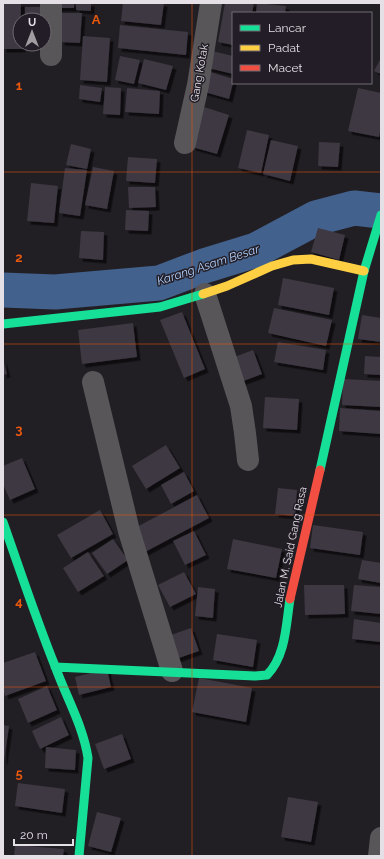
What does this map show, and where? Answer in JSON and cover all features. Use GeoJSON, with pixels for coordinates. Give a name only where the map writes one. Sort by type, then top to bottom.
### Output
{"type":"FeatureCollection","features":[{"type":"Feature","properties":{"kind":"street"},"geometry":{"type":"LineString","coordinates":[[50,55],[51,3]]}},
{"type":"Feature","properties":{"kind":"street","name":"Gang Kotak"},"geometry":{"type":"LineString","coordinates":[[185,143],[198,85],[211,3]]}},
{"type":"Feature","properties":{"kind":"street","name":"Jalan M. Said Gang Rasa"},"geometry":{"type":"LineString","coordinates":[[56,667],[172,671],[255,676],[267,674],[273,669],[279,659],[286,628],[291,592],[372,258],[380,218]]}},
{"type":"Feature","properties":{"kind":"street"},"geometry":{"type":"LineString","coordinates":[[3,324],[160,307],[205,294],[272,266],[292,260],[372,258]]}},
{"type":"Feature","properties":{"kind":"street"},"geometry":{"type":"LineString","coordinates":[[205,294],[240,406],[246,434],[248,460]]}},
{"type":"Feature","properties":{"kind":"street"},"geometry":{"type":"LineString","coordinates":[[93,382],[129,531],[172,671]]}},
{"type":"Feature","properties":{"kind":"street"},"geometry":{"type":"LineString","coordinates":[[3,522],[86,744],[88,758],[79,856]]}},
{"type":"Feature","properties":{"kind":"street"},"geometry":{"type":"LineString","coordinates":[[379,856],[381,838]]}},
{"type":"Feature","properties":{"kind":"building"},"geometry":{"type":"Polygon","coordinates":[[[3,3],[21,3],[21,12],[12,12],[12,49],[3,49],[3,3]]]}},
{"type":"Feature","properties":{"kind":"building"},"geometry":{"type":"Polygon","coordinates":[[[56,3],[74,3],[74,8],[55,8],[56,3]]]}},
{"type":"Feature","properties":{"kind":"building"},"geometry":{"type":"Polygon","coordinates":[[[76,3],[91,3],[91,11],[76,10],[76,3]]]}},
{"type":"Feature","properties":{"kind":"building"},"geometry":{"type":"Polygon","coordinates":[[[123,3],[164,3],[161,25],[121,21],[123,3]]]}},
{"type":"Feature","properties":{"kind":"building"},"geometry":{"type":"Polygon","coordinates":[[[225,3],[254,3],[252,12],[232,12],[232,45],[218,42],[225,3]]]}},
{"type":"Feature","properties":{"kind":"building"},"geometry":{"type":"Polygon","coordinates":[[[257,3],[286,6],[285,12],[256,12],[257,3]]]}},
{"type":"Feature","properties":{"kind":"building"},"geometry":{"type":"Polygon","coordinates":[[[25,7],[45,7],[45,12],[25,12],[25,7]]]}},
{"type":"Feature","properties":{"kind":"building"},"geometry":{"type":"Polygon","coordinates":[[[62,13],[82,13],[80,43],[61,42],[62,13]]]}},
{"type":"Feature","properties":{"kind":"building"},"geometry":{"type":"Polygon","coordinates":[[[120,25],[188,32],[186,55],[118,48],[120,25]]]}},
{"type":"Feature","properties":{"kind":"building"},"geometry":{"type":"Polygon","coordinates":[[[83,36],[110,38],[107,82],[80,80],[83,36]]]}},
{"type":"Feature","properties":{"kind":"building"},"geometry":{"type":"Polygon","coordinates":[[[208,50],[232,56],[232,74],[204,67],[208,50]]]}},
{"type":"Feature","properties":{"kind":"building"},"geometry":{"type":"Polygon","coordinates":[[[120,56],[140,60],[134,84],[115,80],[120,56]]]}},
{"type":"Feature","properties":{"kind":"building"},"geometry":{"type":"Polygon","coordinates":[[[381,58],[381,74],[374,71],[381,58]]]}},
{"type":"Feature","properties":{"kind":"building"},"geometry":{"type":"Polygon","coordinates":[[[144,59],[173,66],[166,90],[138,83],[144,59]]]}},
{"type":"Feature","properties":{"kind":"building"},"geometry":{"type":"Polygon","coordinates":[[[207,71],[232,79],[233,84],[229,99],[201,91],[207,71]]]}},
{"type":"Feature","properties":{"kind":"building"},"geometry":{"type":"Polygon","coordinates":[[[80,85],[102,88],[100,102],[79,99],[80,85]]]}},
{"type":"Feature","properties":{"kind":"building"},"geometry":{"type":"Polygon","coordinates":[[[105,87],[121,88],[120,115],[103,114],[105,87]]]}},
{"type":"Feature","properties":{"kind":"building"},"geometry":{"type":"Polygon","coordinates":[[[127,88],[160,91],[159,114],[125,112],[127,88]]]}},
{"type":"Feature","properties":{"kind":"building"},"geometry":{"type":"Polygon","coordinates":[[[358,88],[381,93],[381,128],[379,137],[348,131],[358,88]]]}},
{"type":"Feature","properties":{"kind":"building"},"geometry":{"type":"Polygon","coordinates":[[[204,107],[229,115],[217,154],[192,147],[204,107]]]}},
{"type":"Feature","properties":{"kind":"building"},"geometry":{"type":"Polygon","coordinates":[[[247,130],[269,135],[261,173],[238,168],[247,130]]]}},
{"type":"Feature","properties":{"kind":"building"},"geometry":{"type":"Polygon","coordinates":[[[271,140],[298,146],[290,181],[263,174],[271,140]]]}},
{"type":"Feature","properties":{"kind":"building"},"geometry":{"type":"Polygon","coordinates":[[[319,142],[340,143],[338,167],[318,166],[319,142]]]}},
{"type":"Feature","properties":{"kind":"building"},"geometry":{"type":"Polygon","coordinates":[[[71,144],[91,149],[87,169],[66,165],[71,144]]]}},
{"type":"Feature","properties":{"kind":"building"},"geometry":{"type":"Polygon","coordinates":[[[128,157],[157,159],[155,183],[126,181],[128,157]]]}},
{"type":"Feature","properties":{"kind":"building"},"geometry":{"type":"Polygon","coordinates":[[[93,167],[114,171],[107,209],[85,205],[93,167]]]}},
{"type":"Feature","properties":{"kind":"building"},"geometry":{"type":"Polygon","coordinates":[[[65,168],[87,170],[80,216],[59,213],[65,168]]]}},
{"type":"Feature","properties":{"kind":"building"},"geometry":{"type":"Polygon","coordinates":[[[31,183],[58,186],[54,223],[27,221],[31,183]]]}},
{"type":"Feature","properties":{"kind":"building"},"geometry":{"type":"Polygon","coordinates":[[[128,187],[155,187],[156,207],[129,208],[128,187]]]}},
{"type":"Feature","properties":{"kind":"building"},"geometry":{"type":"Polygon","coordinates":[[[126,210],[149,211],[148,231],[125,230],[126,210]]]}},
{"type":"Feature","properties":{"kind":"building"},"geometry":{"type":"Polygon","coordinates":[[[318,228],[345,235],[339,260],[311,252],[318,228]]]}},
{"type":"Feature","properties":{"kind":"building"},"geometry":{"type":"Polygon","coordinates":[[[81,231],[104,232],[103,260],[79,258],[81,231]]]}},
{"type":"Feature","properties":{"kind":"building"},"geometry":{"type":"Polygon","coordinates":[[[283,278],[334,288],[329,315],[278,305],[283,278]]]}},
{"type":"Feature","properties":{"kind":"building"},"geometry":{"type":"Polygon","coordinates":[[[274,308],[332,320],[326,346],[268,333],[274,308]]]}},
{"type":"Feature","properties":{"kind":"building"},"geometry":{"type":"Polygon","coordinates":[[[182,312],[205,369],[184,378],[160,320],[182,312]]]}},
{"type":"Feature","properties":{"kind":"building"},"geometry":{"type":"Polygon","coordinates":[[[362,315],[381,318],[381,342],[358,339],[362,315]]]}},
{"type":"Feature","properties":{"kind":"building"},"geometry":{"type":"Polygon","coordinates":[[[133,323],[137,357],[82,364],[78,330],[133,323]]]}},
{"type":"Feature","properties":{"kind":"building"},"geometry":{"type":"Polygon","coordinates":[[[278,342],[326,350],[323,370],[274,362],[278,342]]]}},
{"type":"Feature","properties":{"kind":"building"},"geometry":{"type":"Polygon","coordinates":[[[253,350],[262,374],[238,383],[229,359],[253,350]]]}},
{"type":"Feature","properties":{"kind":"building"},"geometry":{"type":"Polygon","coordinates":[[[365,356],[381,357],[381,375],[364,374],[365,356]]]}},
{"type":"Feature","properties":{"kind":"building"},"geometry":{"type":"Polygon","coordinates":[[[3,359],[7,374],[3,375],[3,359]]]}},
{"type":"Feature","properties":{"kind":"building"},"geometry":{"type":"Polygon","coordinates":[[[343,379],[381,381],[381,407],[342,405],[343,379]]]}},
{"type":"Feature","properties":{"kind":"building"},"geometry":{"type":"Polygon","coordinates":[[[265,397],[299,399],[297,430],[263,428],[265,397]]]}},
{"type":"Feature","properties":{"kind":"building"},"geometry":{"type":"Polygon","coordinates":[[[340,408],[381,411],[381,434],[339,431],[340,408]]]}},
{"type":"Feature","properties":{"kind":"building"},"geometry":{"type":"Polygon","coordinates":[[[166,445],[180,468],[146,489],[132,466],[166,445]]]}},
{"type":"Feature","properties":{"kind":"building"},"geometry":{"type":"Polygon","coordinates":[[[22,458],[35,489],[10,500],[3,484],[3,466],[22,458]]]}},
{"type":"Feature","properties":{"kind":"building"},"geometry":{"type":"Polygon","coordinates":[[[184,472],[194,491],[171,504],[161,485],[184,472]]]}},
{"type":"Feature","properties":{"kind":"building"},"geometry":{"type":"Polygon","coordinates":[[[278,488],[297,490],[295,516],[275,514],[278,488]]]}},
{"type":"Feature","properties":{"kind":"building"},"geometry":{"type":"Polygon","coordinates":[[[197,495],[209,518],[145,552],[133,529],[197,495]]]}},
{"type":"Feature","properties":{"kind":"building"},"geometry":{"type":"Polygon","coordinates":[[[100,510],[113,534],[71,558],[57,535],[100,510]]]}},
{"type":"Feature","properties":{"kind":"building"},"geometry":{"type":"Polygon","coordinates":[[[313,525],[363,532],[360,555],[310,548],[313,525]]]}},
{"type":"Feature","properties":{"kind":"building"},"geometry":{"type":"Polygon","coordinates":[[[194,531],[206,555],[185,565],[173,541],[194,531]]]}},
{"type":"Feature","properties":{"kind":"building"},"geometry":{"type":"Polygon","coordinates":[[[113,539],[128,560],[107,574],[92,553],[113,539]]]}},
{"type":"Feature","properties":{"kind":"building"},"geometry":{"type":"Polygon","coordinates":[[[233,539],[282,549],[276,578],[227,569],[233,539]]]}},
{"type":"Feature","properties":{"kind":"building"},"geometry":{"type":"Polygon","coordinates":[[[88,552],[104,576],[78,592],[63,568],[88,552]]]}},
{"type":"Feature","properties":{"kind":"building"},"geometry":{"type":"Polygon","coordinates":[[[362,560],[381,563],[381,583],[358,579],[362,560]]]}},
{"type":"Feature","properties":{"kind":"building"},"geometry":{"type":"Polygon","coordinates":[[[184,572],[196,594],[170,607],[158,585],[184,572]]]}},
{"type":"Feature","properties":{"kind":"building"},"geometry":{"type":"Polygon","coordinates":[[[304,585],[344,585],[345,614],[305,615],[304,585]]]}},
{"type":"Feature","properties":{"kind":"building"},"geometry":{"type":"Polygon","coordinates":[[[354,585],[381,587],[381,614],[351,611],[354,585]]]}},
{"type":"Feature","properties":{"kind":"building"},"geometry":{"type":"Polygon","coordinates":[[[198,587],[215,589],[213,618],[195,616],[198,587]]]}},
{"type":"Feature","properties":{"kind":"building"},"geometry":{"type":"Polygon","coordinates":[[[354,619],[381,623],[381,642],[352,639],[354,619]]]}},
{"type":"Feature","properties":{"kind":"building"},"geometry":{"type":"Polygon","coordinates":[[[191,628],[199,651],[176,659],[168,636],[191,628]]]}},
{"type":"Feature","properties":{"kind":"building"},"geometry":{"type":"Polygon","coordinates":[[[217,634],[257,640],[253,667],[213,660],[217,634]]]}},
{"type":"Feature","properties":{"kind":"building"},"geometry":{"type":"Polygon","coordinates":[[[35,652],[46,681],[5,696],[3,690],[3,663],[35,652]]]}},
{"type":"Feature","properties":{"kind":"building"},"geometry":{"type":"Polygon","coordinates":[[[107,669],[111,687],[79,695],[75,677],[107,669]]]}},
{"type":"Feature","properties":{"kind":"building"},"geometry":{"type":"Polygon","coordinates":[[[199,678],[252,688],[246,722],[192,712],[199,678]]]}},
{"type":"Feature","properties":{"kind":"building"},"geometry":{"type":"Polygon","coordinates":[[[47,686],[57,710],[28,723],[18,699],[47,686]]]}},
{"type":"Feature","properties":{"kind":"building"},"geometry":{"type":"Polygon","coordinates":[[[61,717],[69,735],[40,749],[32,731],[61,717]]]}},
{"type":"Feature","properties":{"kind":"building"},"geometry":{"type":"Polygon","coordinates":[[[3,725],[9,726],[4,761],[3,761],[3,725]]]}},
{"type":"Feature","properties":{"kind":"building"},"geometry":{"type":"Polygon","coordinates":[[[122,734],[131,759],[104,769],[95,744],[122,734]]]}},
{"type":"Feature","properties":{"kind":"building"},"geometry":{"type":"Polygon","coordinates":[[[46,747],[76,750],[75,770],[45,768],[46,747]]]}},
{"type":"Feature","properties":{"kind":"building"},"geometry":{"type":"Polygon","coordinates":[[[18,783],[65,789],[62,813],[15,806],[18,783]]]}},
{"type":"Feature","properties":{"kind":"building"},"geometry":{"type":"Polygon","coordinates":[[[288,797],[318,802],[311,842],[281,837],[288,797]]]}},
{"type":"Feature","properties":{"kind":"building"},"geometry":{"type":"Polygon","coordinates":[[[97,812],[121,818],[111,852],[88,846],[97,812]]]}},
{"type":"Feature","properties":{"kind":"building"},"geometry":{"type":"Polygon","coordinates":[[[15,845],[64,849],[63,856],[14,856],[15,845]]]}},
{"type":"Feature","properties":{"kind":"waterway","name":"Karang Asam Besar"},"geometry":{"type":"LineString","coordinates":[[3,290],[55,292],[159,283],[204,266],[256,250],[316,218],[354,208],[381,211]]}},
{"type":"Feature","properties":{"kind":"traffic: fast"},"geometry":{"type":"LineString","coordinates":[[320,470],[364,271],[381,215]]}},
{"type":"Feature","properties":{"kind":"traffic: fast"},"geometry":{"type":"LineString","coordinates":[[3,324],[160,307],[203,294]]}},
{"type":"Feature","properties":{"kind":"traffic: fast"},"geometry":{"type":"LineString","coordinates":[[3,522],[41,630],[86,746],[88,758],[79,856]]}},
{"type":"Feature","properties":{"kind":"traffic: fast"},"geometry":{"type":"LineString","coordinates":[[55,667],[255,676],[267,675],[278,659],[282,649],[290,599]]}},
{"type":"Feature","properties":{"kind":"traffic: slow"},"geometry":{"type":"LineString","coordinates":[[203,294],[227,286],[272,266],[293,260],[311,259],[364,271]]}},
{"type":"Feature","properties":{"kind":"traffic: jam"},"geometry":{"type":"LineString","coordinates":[[290,599],[320,470]]}}]}
